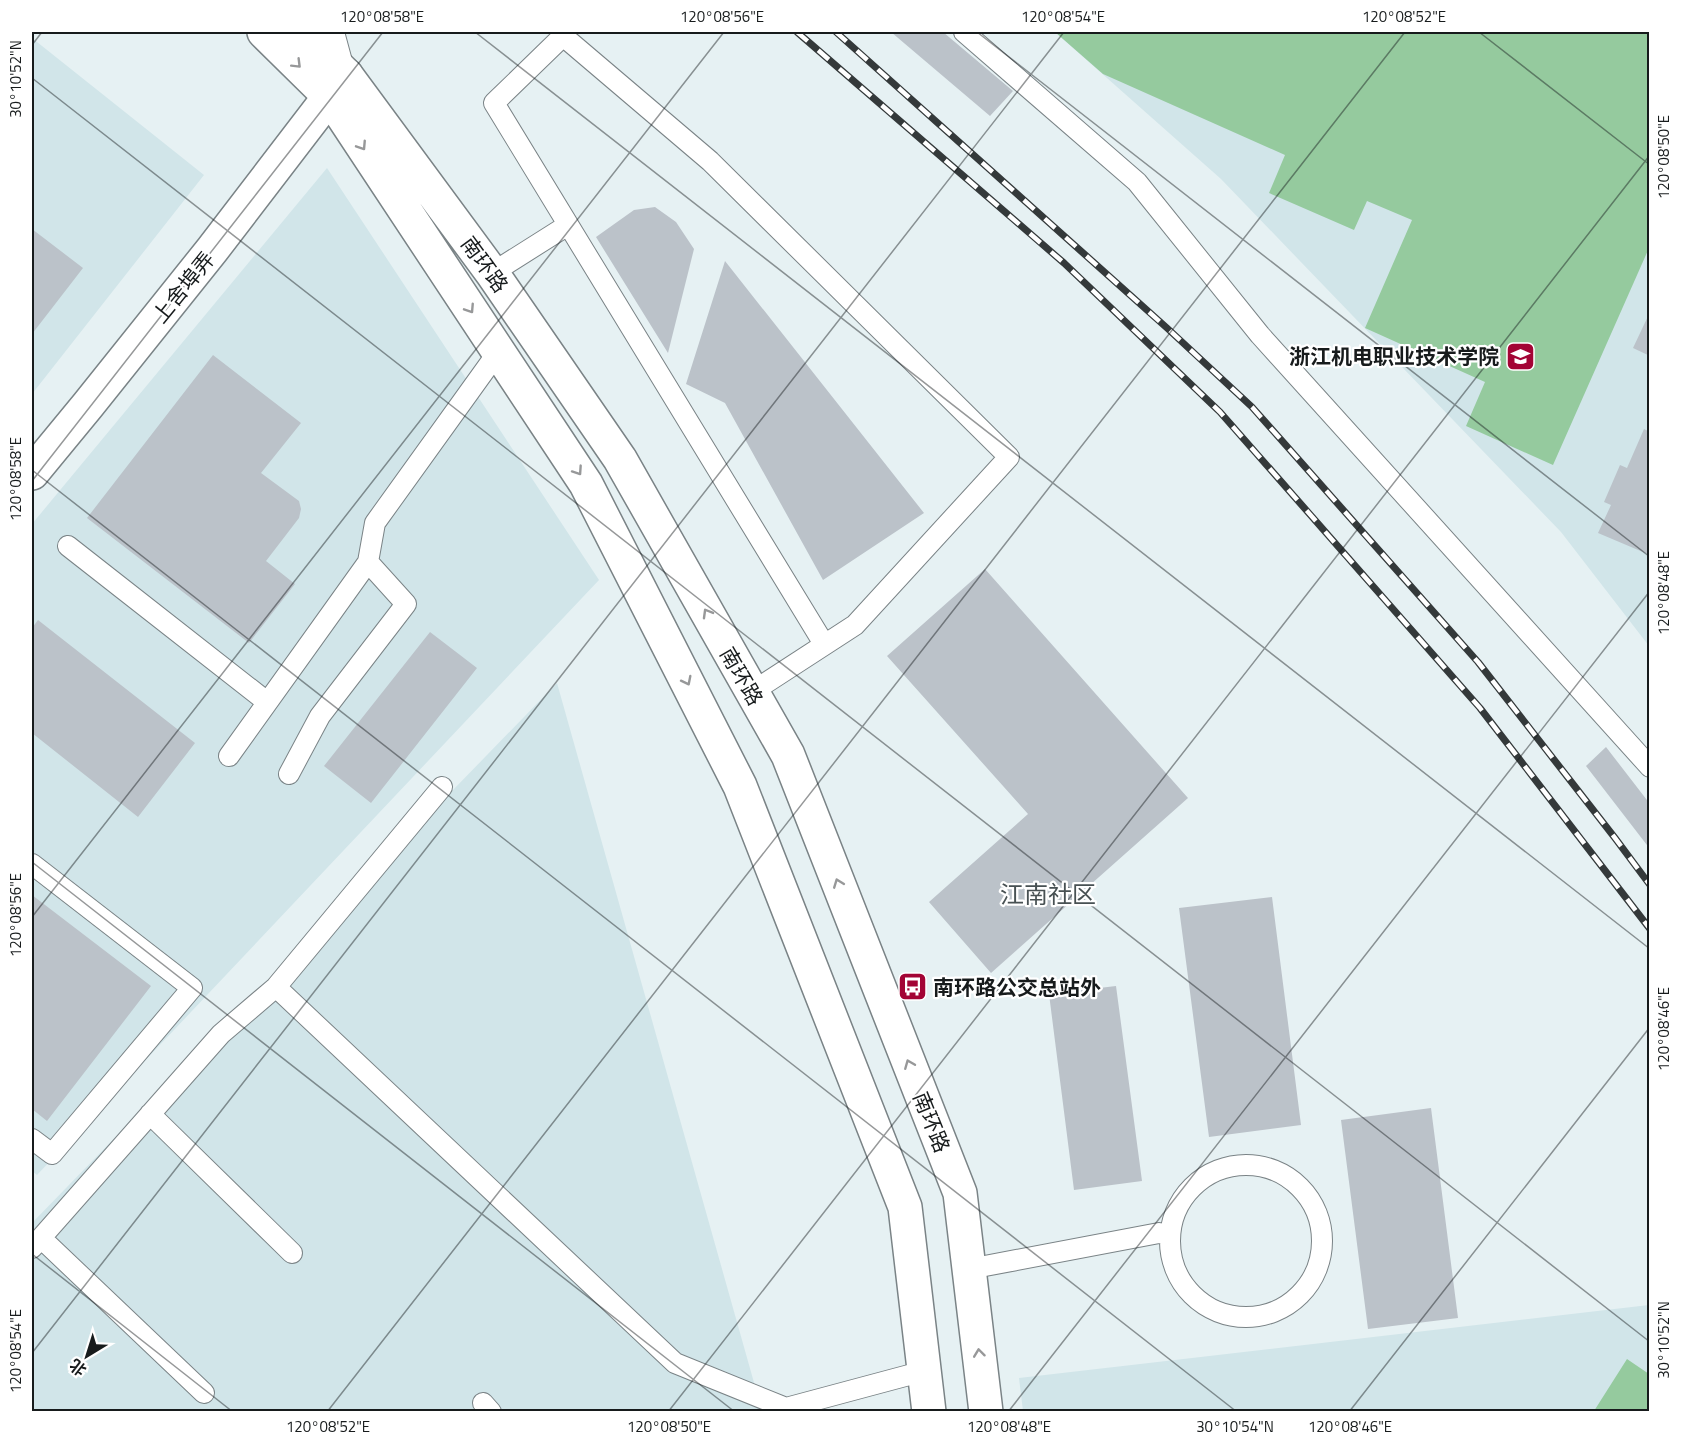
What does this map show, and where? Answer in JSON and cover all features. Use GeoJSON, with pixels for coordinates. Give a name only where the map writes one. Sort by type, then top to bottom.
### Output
{"type":"FeatureCollection","features":[{"type":"Feature","properties":{"kind":"main road","name":"南环路"},"geometry":{"type":"LineString","coordinates":[[264,32],[338,86],[492,273],[620,459],[788,755],[960,1193],[986,1412]]}},
{"type":"Feature","properties":{"kind":"main road","name":"南环路"},"geometry":{"type":"LineString","coordinates":[[303,32],[498,352],[586,484],[740,786],[905,1207],[929,1412]]}},
{"type":"Feature","properties":{"kind":"main road","name":"上舍埠弄"},"geometry":{"type":"LineString","coordinates":[[32,472],[205,259],[338,86]]}},
{"type":"Feature","properties":{"kind":"lane"},"geometry":{"type":"LineString","coordinates":[[334,32],[338,86]]}},
{"type":"Feature","properties":{"kind":"lane"},"geometry":{"type":"LineString","coordinates":[[964,32],[1137,183],[1260,335],[1650,767]]}},
{"type":"Feature","properties":{"kind":"lane"},"geometry":{"type":"LineString","coordinates":[[752,692],[855,625],[1010,458],[710,161],[563,36],[494,103],[824,644]]}},
{"type":"Feature","properties":{"kind":"lane"},"geometry":{"type":"LineString","coordinates":[[492,273],[568,225]]}},
{"type":"Feature","properties":{"kind":"lane"},"geometry":{"type":"LineString","coordinates":[[229,756],[368,562],[375,523],[498,352]]}},
{"type":"Feature","properties":{"kind":"lane"},"geometry":{"type":"LineString","coordinates":[[68,546],[267,702]]}},
{"type":"Feature","properties":{"kind":"lane"},"geometry":{"type":"LineString","coordinates":[[289,774],[320,716],[406,604],[368,562]]}},
{"type":"Feature","properties":{"kind":"lane"},"geometry":{"type":"LineString","coordinates":[[204,1393],[36,1243],[221,1034],[276,987],[442,787]]}},
{"type":"Feature","properties":{"kind":"lane"},"geometry":{"type":"LineString","coordinates":[[32,864],[192,988],[52,1154],[32,1139]]}},
{"type":"Feature","properties":{"kind":"lane"},"geometry":{"type":"LineString","coordinates":[[276,987],[675,1363],[786,1410],[924,1371]]}},
{"type":"Feature","properties":{"kind":"lane"},"geometry":{"type":"LineString","coordinates":[[150,1114],[292,1253]]}},
{"type":"Feature","properties":{"kind":"lane"},"geometry":{"type":"LineString","coordinates":[[1239,1164],[1259,1165],[1295,1182],[1308,1197],[1318,1215],[1322,1235],[1321,1255],[1315,1273],[1305,1290],[1290,1304],[1272,1313],[1252,1317],[1233,1316],[1213,1310],[1197,1299],[1183,1284],[1174,1266],[1169,1247],[1170,1235],[1176,1208],[1187,1191],[1202,1178],[1219,1168],[1239,1164]]}},
{"type":"Feature","properties":{"kind":"lane"},"geometry":{"type":"LineString","coordinates":[[969,1269],[1159,1233],[1170,1235]]}},
{"type":"Feature","properties":{"kind":"shaded area","name":"浙江机电职业技术学院"},"geometry":{"type":"Polygon","coordinates":[[[1055,32],[1649,32],[1649,646],[1561,532],[1221,179],[1055,32]]]}},
{"type":"Feature","properties":{"kind":"shaded area"},"geometry":{"type":"Polygon","coordinates":[[[32,38],[204,175],[32,394],[32,38]]]}},
{"type":"Feature","properties":{"kind":"shaded area"},"geometry":{"type":"Polygon","coordinates":[[[327,168],[599,580],[37,1175],[32,1171],[32,524],[327,168]]]}},
{"type":"Feature","properties":{"kind":"shaded area"},"geometry":{"type":"Polygon","coordinates":[[[557,683],[762,1411],[32,1412],[32,1223],[557,683]]]}},
{"type":"Feature","properties":{"kind":"shaded area"},"geometry":{"type":"Polygon","coordinates":[[[1649,1305],[1649,1411],[1023,1411],[1019,1378],[1649,1305]]]}},
{"type":"Feature","properties":{"kind":"green space","name":"浙江机电职业技术学院"},"geometry":{"type":"Polygon","coordinates":[[[1055,32],[1649,32],[1649,248],[1553,465],[1466,426],[1485,382],[1365,328],[1412,220],[1367,201],[1354,230],[1269,193],[1285,155],[1103,74],[1055,32]]]}},
{"type":"Feature","properties":{"kind":"green space"},"geometry":{"type":"Polygon","coordinates":[[[1627,1359],[1649,1374],[1649,1411],[1594,1411],[1627,1359]]]}},
{"type":"Feature","properties":{"kind":"building"},"geometry":{"type":"Polygon","coordinates":[[[891,32],[943,32],[1013,91],[990,116],[891,32]]]}},
{"type":"Feature","properties":{"kind":"building"},"geometry":{"type":"Polygon","coordinates":[[[655,207],[676,222],[694,249],[668,353],[596,237],[634,210],[655,207]]]}},
{"type":"Feature","properties":{"kind":"building"},"geometry":{"type":"Polygon","coordinates":[[[32,229],[83,268],[32,334],[32,229]]]}},
{"type":"Feature","properties":{"kind":"building"},"geometry":{"type":"Polygon","coordinates":[[[725,261],[924,513],[823,580],[725,403],[686,384],[725,261]]]}},
{"type":"Feature","properties":{"kind":"building"},"geometry":{"type":"Polygon","coordinates":[[[1650,312],[1650,356],[1633,348],[1650,312]]]}},
{"type":"Feature","properties":{"kind":"building"},"geometry":{"type":"Polygon","coordinates":[[[213,355],[301,423],[261,473],[299,501],[301,509],[299,518],[266,561],[295,584],[249,643],[87,518],[213,355]]]}},
{"type":"Feature","properties":{"kind":"building"},"geometry":{"type":"Polygon","coordinates":[[[1644,429],[1650,432],[1650,555],[1598,533],[1611,505],[1604,502],[1620,465],[1627,468],[1644,429]]]}},
{"type":"Feature","properties":{"kind":"building"},"geometry":{"type":"Polygon","coordinates":[[[985,569],[1188,798],[991,973],[929,902],[1028,814],[887,656],[985,569]]]}},
{"type":"Feature","properties":{"kind":"building"},"geometry":{"type":"Polygon","coordinates":[[[38,620],[195,743],[138,817],[32,733],[32,628],[38,620]]]}},
{"type":"Feature","properties":{"kind":"building"},"geometry":{"type":"Polygon","coordinates":[[[430,632],[477,668],[371,803],[324,766],[430,632]]]}},
{"type":"Feature","properties":{"kind":"building"},"geometry":{"type":"Polygon","coordinates":[[[1606,747],[1650,804],[1650,849],[1586,766],[1606,747]]]}},
{"type":"Feature","properties":{"kind":"building"},"geometry":{"type":"Polygon","coordinates":[[[32,895],[151,986],[47,1121],[32,1109],[32,895]]]}},
{"type":"Feature","properties":{"kind":"building"},"geometry":{"type":"Polygon","coordinates":[[[1272,897],[1301,1125],[1209,1137],[1179,908],[1272,897]]]}},
{"type":"Feature","properties":{"kind":"building"},"geometry":{"type":"Polygon","coordinates":[[[1116,986],[1142,1181],[1074,1190],[1049,994],[1116,986]]]}},
{"type":"Feature","properties":{"kind":"building"},"geometry":{"type":"Polygon","coordinates":[[[1431,1108],[1458,1318],[1368,1329],[1341,1120],[1431,1108]]]}},
{"type":"Feature","properties":{"kind":"railway"},"geometry":{"type":"LineString","coordinates":[[797,32],[1064,263],[1220,412],[1480,708],[1650,929]]}},
{"type":"Feature","properties":{"kind":"railway"},"geometry":{"type":"LineString","coordinates":[[836,32],[1252,407],[1478,662],[1650,885]]}},
{"type":"Feature","properties":{"kind":"place","name":"浙江机电职业技术学院"},"geometry":{"type":"Point","coordinates":[1520,356]}},
{"type":"Feature","properties":{"kind":"place","name":"南环路公交总站外"},"geometry":{"type":"Point","coordinates":[912,987]}},
{"type":"Feature","properties":{"kind":"district","name":"江南社区"},"geometry":{"type":"Point","coordinates":[1048,894]}}]}
